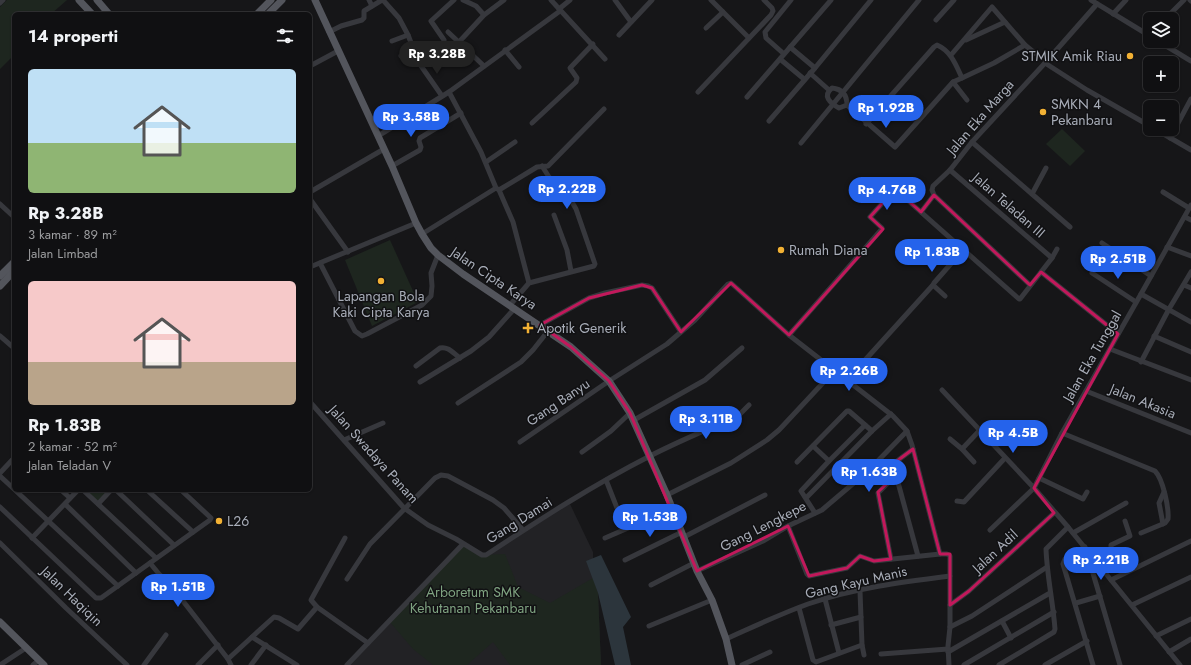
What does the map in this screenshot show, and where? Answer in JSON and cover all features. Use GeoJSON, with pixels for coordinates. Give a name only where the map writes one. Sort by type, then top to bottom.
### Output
{"type":"FeatureCollection","features":[{"type":"Feature","properties":{"kind":"main road"},"geometry":{"type":"LineString","coordinates":[[80,0],[90,12]]}},
{"type":"Feature","properties":{"kind":"main road"},"geometry":{"type":"LineString","coordinates":[[97,0],[107,12]]}},
{"type":"Feature","properties":{"kind":"main road"},"geometry":{"type":"LineString","coordinates":[[259,12],[271,0]]}},
{"type":"Feature","properties":{"kind":"main road"},"geometry":{"type":"LineString","coordinates":[[270,12],[282,0]]}},
{"type":"Feature","properties":{"kind":"main road","name":"Jalan Cipta Karya"},"geometry":{"type":"LineString","coordinates":[[314,0],[392,166],[416,223],[431,248],[463,274],[571,347],[609,381],[630,413],[667,495],[697,571],[712,600],[726,639],[732,665]]}},
{"type":"Feature","properties":{"kind":"main road"},"geometry":{"type":"LineString","coordinates":[[0,286],[4,275],[12,265]]}},
{"type":"Feature","properties":{"kind":"main road"},"geometry":{"type":"LineString","coordinates":[[0,622],[41,662]]}},
{"type":"Feature","properties":{"kind":"street"},"geometry":{"type":"LineString","coordinates":[[0,3],[4,0]]}},
{"type":"Feature","properties":{"kind":"street"},"geometry":{"type":"LineString","coordinates":[[370,0],[372,6]]}},
{"type":"Feature","properties":{"kind":"street"},"geometry":{"type":"LineString","coordinates":[[329,32],[341,26],[362,20],[364,18],[364,11],[383,0],[398,18],[408,35],[419,63],[442,96]]}},
{"type":"Feature","properties":{"kind":"street"},"geometry":{"type":"LineString","coordinates":[[444,40],[431,21],[454,0]]}},
{"type":"Feature","properties":{"kind":"street"},"geometry":{"type":"LineString","coordinates":[[463,0],[476,6],[484,15]]}},
{"type":"Feature","properties":{"kind":"street"},"geometry":{"type":"LineString","coordinates":[[459,42],[484,15],[504,0]]}},
{"type":"Feature","properties":{"kind":"street"},"geometry":{"type":"LineString","coordinates":[[551,0],[593,44],[605,59]]}},
{"type":"Feature","properties":{"kind":"street"},"geometry":{"type":"LineString","coordinates":[[378,136],[448,92],[559,10],[570,0]]}},
{"type":"Feature","properties":{"kind":"street"},"geometry":{"type":"LineString","coordinates":[[615,0],[631,22]]}},
{"type":"Feature","properties":{"kind":"street"},"geometry":{"type":"LineString","coordinates":[[619,35],[652,0]]}},
{"type":"Feature","properties":{"kind":"street"},"geometry":{"type":"LineString","coordinates":[[711,0],[749,38]]}},
{"type":"Feature","properties":{"kind":"street"},"geometry":{"type":"LineString","coordinates":[[698,92],[771,15],[773,11],[772,8],[764,0]]}},
{"type":"Feature","properties":{"kind":"street"},"geometry":{"type":"LineString","coordinates":[[784,54],[766,38],[765,32],[791,0]]}},
{"type":"Feature","properties":{"kind":"street"},"geometry":{"type":"LineString","coordinates":[[748,97],[831,0]]}},
{"type":"Feature","properties":{"kind":"street"},"geometry":{"type":"LineString","coordinates":[[769,121],[871,0]]}},
{"type":"Feature","properties":{"kind":"street"},"geometry":{"type":"LineString","coordinates":[[801,142],[919,0]]}},
{"type":"Feature","properties":{"kind":"street"},"geometry":{"type":"LineString","coordinates":[[936,20],[954,0]]}},
{"type":"Feature","properties":{"kind":"street"},"geometry":{"type":"LineString","coordinates":[[1091,0],[1143,32]]}},
{"type":"Feature","properties":{"kind":"street"},"geometry":{"type":"LineString","coordinates":[[1113,14],[1126,0]]}},
{"type":"Feature","properties":{"kind":"street"},"geometry":{"type":"LineString","coordinates":[[1171,12],[1184,0]]}},
{"type":"Feature","properties":{"kind":"street","name":"Jalan Eka Marga"},"geometry":{"type":"LineString","coordinates":[[921,212],[934,195],[932,190],[933,186],[950,170],[972,142],[1097,4]]}},
{"type":"Feature","properties":{"kind":"street"},"geometry":{"type":"LineString","coordinates":[[951,55],[992,7],[1025,45],[1036,54]]}},
{"type":"Feature","properties":{"kind":"street"},"geometry":{"type":"LineString","coordinates":[[706,28],[723,12]]}},
{"type":"Feature","properties":{"kind":"street"},"geometry":{"type":"LineString","coordinates":[[963,42],[1005,22]]}},
{"type":"Feature","properties":{"kind":"street"},"geometry":{"type":"LineString","coordinates":[[448,32],[484,66]]}},
{"type":"Feature","properties":{"kind":"street"},"geometry":{"type":"LineString","coordinates":[[392,41],[408,35]]}},
{"type":"Feature","properties":{"kind":"street"},"geometry":{"type":"LineString","coordinates":[[532,123],[576,82],[577,78],[570,68],[593,44]]}},
{"type":"Feature","properties":{"kind":"street"},"geometry":{"type":"LineString","coordinates":[[866,124],[937,45],[942,47],[951,55],[962,78]]}},
{"type":"Feature","properties":{"kind":"street"},"geometry":{"type":"LineString","coordinates":[[847,106],[839,108],[832,105],[827,98],[827,93],[829,90],[832,88],[837,88],[843,92],[847,100],[847,106],[895,148],[954,82],[994,63],[1025,45]]}},
{"type":"Feature","properties":{"kind":"street"},"geometry":{"type":"LineString","coordinates":[[790,47],[815,68]]}},
{"type":"Feature","properties":{"kind":"street"},"geometry":{"type":"LineString","coordinates":[[1170,48],[1191,61]]}},
{"type":"Feature","properties":{"kind":"street"},"geometry":{"type":"LineString","coordinates":[[505,50],[519,67]]}},
{"type":"Feature","properties":{"kind":"street"},"geometry":{"type":"LineString","coordinates":[[312,65],[338,51]]}},
{"type":"Feature","properties":{"kind":"street"},"geometry":{"type":"LineString","coordinates":[[401,56],[415,53]]}},
{"type":"Feature","properties":{"kind":"street"},"geometry":{"type":"LineString","coordinates":[[780,59],[804,80]]}},
{"type":"Feature","properties":{"kind":"street"},"geometry":{"type":"LineString","coordinates":[[1045,63],[1087,90],[1143,122]]}},
{"type":"Feature","properties":{"kind":"street"},"geometry":{"type":"LineString","coordinates":[[810,73],[829,90]]}},
{"type":"Feature","properties":{"kind":"street"},"geometry":{"type":"LineString","coordinates":[[954,82],[967,100]]}},
{"type":"Feature","properties":{"kind":"street"},"geometry":{"type":"LineString","coordinates":[[448,92],[461,113],[486,162],[513,222],[529,283]]}},
{"type":"Feature","properties":{"kind":"street"},"geometry":{"type":"LineString","coordinates":[[1170,138],[1191,99]]}},
{"type":"Feature","properties":{"kind":"street"},"geometry":{"type":"LineString","coordinates":[[422,234],[498,189],[537,168],[548,166],[604,109]]}},
{"type":"Feature","properties":{"kind":"street"},"geometry":{"type":"LineString","coordinates":[[392,166],[420,150],[420,138],[461,113]]}},
{"type":"Feature","properties":{"kind":"street"},"geometry":{"type":"LineString","coordinates":[[1166,136],[1191,150]]}},
{"type":"Feature","properties":{"kind":"street"},"geometry":{"type":"LineString","coordinates":[[486,162],[515,142]]}},
{"type":"Feature","properties":{"kind":"street"},"geometry":{"type":"LineString","coordinates":[[972,142],[1070,227]]}},
{"type":"Feature","properties":{"kind":"street"},"geometry":{"type":"LineString","coordinates":[[312,191],[384,149]]}},
{"type":"Feature","properties":{"kind":"street"},"geometry":{"type":"LineString","coordinates":[[420,382],[472,351],[489,337],[529,283],[594,266],[595,264],[592,254],[576,208],[568,195],[549,177],[542,166]]}},
{"type":"Feature","properties":{"kind":"street"},"geometry":{"type":"LineString","coordinates":[[1032,194],[1046,168]]}},
{"type":"Feature","properties":{"kind":"street","name":"Jalan Teladan III"},"geometry":{"type":"LineString","coordinates":[[950,170],[1052,258]]}},
{"type":"Feature","properties":{"kind":"street"},"geometry":{"type":"LineString","coordinates":[[940,554],[907,431],[891,414],[789,334],[882,230],[882,228],[870,217],[895,189],[1019,299],[1052,258],[1057,249]]}},
{"type":"Feature","properties":{"kind":"street"},"geometry":{"type":"LineString","coordinates":[[1162,192],[1190,206]]}},
{"type":"Feature","properties":{"kind":"street"},"geometry":{"type":"LineString","coordinates":[[934,195],[1030,285]]}},
{"type":"Feature","properties":{"kind":"street"},"geometry":{"type":"LineString","coordinates":[[312,202],[348,252]]}},
{"type":"Feature","properties":{"kind":"street"},"geometry":{"type":"LineString","coordinates":[[0,204],[12,215]]}},
{"type":"Feature","properties":{"kind":"street","name":"Jalan Eka Tunggal"},"geometry":{"type":"LineString","coordinates":[[990,530],[1034,488],[1062,433],[1190,206]]}},
{"type":"Feature","properties":{"kind":"street"},"geometry":{"type":"LineString","coordinates":[[554,215],[567,250],[571,272]]}},
{"type":"Feature","properties":{"kind":"street"},"geometry":{"type":"LineString","coordinates":[[1185,217],[1191,220]]}},
{"type":"Feature","properties":{"kind":"street"},"geometry":{"type":"LineString","coordinates":[[312,266],[416,223]]}},
{"type":"Feature","properties":{"kind":"street"},"geometry":{"type":"LineString","coordinates":[[1102,243],[1151,276]]}},
{"type":"Feature","properties":{"kind":"street"},"geometry":{"type":"LineString","coordinates":[[1167,247],[1191,256]]}},
{"type":"Feature","properties":{"kind":"street"},"geometry":{"type":"LineString","coordinates":[[1099,264],[1110,249]]}},
{"type":"Feature","properties":{"kind":"street"},"geometry":{"type":"LineString","coordinates":[[847,380],[963,250]]}},
{"type":"Feature","properties":{"kind":"street"},"geometry":{"type":"LineString","coordinates":[[320,263],[355,331],[362,336],[422,305],[431,296],[431,273],[438,255]]}},
{"type":"Feature","properties":{"kind":"street"},"geometry":{"type":"LineString","coordinates":[[1041,272],[1118,334]]}},
{"type":"Feature","properties":{"kind":"street"},"geometry":{"type":"LineString","coordinates":[[1141,362],[1168,310],[1191,272]]}},
{"type":"Feature","properties":{"kind":"street"},"geometry":{"type":"LineString","coordinates":[[1092,273],[1136,302]]}},
{"type":"Feature","properties":{"kind":"street","name":"Gang Banyu"},"geometry":{"type":"LineString","coordinates":[[520,442],[609,381],[667,344],[695,320],[728,284],[731,283],[789,334]]}},
{"type":"Feature","properties":{"kind":"street"},"geometry":{"type":"LineString","coordinates":[[540,325],[589,298],[642,285],[652,288],[681,332]]}},
{"type":"Feature","properties":{"kind":"street"},"geometry":{"type":"LineString","coordinates":[[933,285],[945,296]]}},
{"type":"Feature","properties":{"kind":"street"},"geometry":{"type":"LineString","coordinates":[[1184,285],[1191,288]]}},
{"type":"Feature","properties":{"kind":"street"},"geometry":{"type":"LineString","coordinates":[[1141,294],[1191,322]]}},
{"type":"Feature","properties":{"kind":"street"},"geometry":{"type":"LineString","coordinates":[[458,403],[521,362],[548,331]]}},
{"type":"Feature","properties":{"kind":"street"},"geometry":{"type":"LineString","coordinates":[[0,336],[12,346]]}},
{"type":"Feature","properties":{"kind":"street"},"geometry":{"type":"LineString","coordinates":[[1154,336],[1191,352]]}},
{"type":"Feature","properties":{"kind":"street"},"geometry":{"type":"LineString","coordinates":[[416,366],[440,348],[444,347],[460,358]]}},
{"type":"Feature","properties":{"kind":"street"},"geometry":{"type":"LineString","coordinates":[[634,420],[705,380],[742,348]]}},
{"type":"Feature","properties":{"kind":"street"},"geometry":{"type":"LineString","coordinates":[[1110,349],[1191,380]]}},
{"type":"Feature","properties":{"kind":"street"},"geometry":{"type":"LineString","coordinates":[[667,495],[731,463],[767,440],[779,430],[835,370]]}},
{"type":"Feature","properties":{"kind":"street"},"geometry":{"type":"LineString","coordinates":[[942,390],[1034,488],[1054,513],[1068,527],[1180,665]]}},
{"type":"Feature","properties":{"kind":"street","name":"Jalan Akasia"},"geometry":{"type":"LineString","coordinates":[[1086,391],[1191,433]]}},
{"type":"Feature","properties":{"kind":"street","name":"Jalan Swadaya Panam"},"geometry":{"type":"LineString","coordinates":[[312,404],[404,508],[428,525],[463,544]]}},
{"type":"Feature","properties":{"kind":"street","name":"Gang Damai"},"geometry":{"type":"LineString","coordinates":[[463,544],[482,555],[486,555],[523,530],[606,480],[650,456],[739,415],[749,405]]}},
{"type":"Feature","properties":{"kind":"street"},"geometry":{"type":"LineString","coordinates":[[797,462],[847,411],[849,411],[872,432]]}},
{"type":"Feature","properties":{"kind":"street"},"geometry":{"type":"LineString","coordinates":[[582,452],[611,431],[630,413]]}},
{"type":"Feature","properties":{"kind":"street"},"geometry":{"type":"LineString","coordinates":[[806,498],[891,414]]}},
{"type":"Feature","properties":{"kind":"street"},"geometry":{"type":"LineString","coordinates":[[344,440],[383,424]]}},
{"type":"Feature","properties":{"kind":"street"},"geometry":{"type":"LineString","coordinates":[[815,513],[801,490],[865,425]]}},
{"type":"Feature","properties":{"kind":"street"},"geometry":{"type":"LineString","coordinates":[[962,449],[980,430]]}},
{"type":"Feature","properties":{"kind":"street","name":"Gang Lengkepe"},"geometry":{"type":"LineString","coordinates":[[697,571],[763,541],[788,526],[822,510],[868,471],[907,431]]}},
{"type":"Feature","properties":{"kind":"street"},"geometry":{"type":"LineString","coordinates":[[1062,433],[1155,471],[1162,482],[1168,519],[1163,524],[1141,533]]}},
{"type":"Feature","properties":{"kind":"street"},"geometry":{"type":"LineString","coordinates":[[950,438],[974,462]]}},
{"type":"Feature","properties":{"kind":"street"},"geometry":{"type":"LineString","coordinates":[[813,446],[829,461]]}},
{"type":"Feature","properties":{"kind":"street"},"geometry":{"type":"LineString","coordinates":[[913,449],[897,461],[895,465],[896,475],[918,556]]}},
{"type":"Feature","properties":{"kind":"street"},"geometry":{"type":"LineString","coordinates":[[957,501],[960,503],[964,502],[1005,458]]}},
{"type":"Feature","properties":{"kind":"street"},"geometry":{"type":"LineString","coordinates":[[12,460],[0,475],[12,486]]}},
{"type":"Feature","properties":{"kind":"street"},"geometry":{"type":"LineString","coordinates":[[347,579],[370,544],[404,508],[435,478],[441,475],[448,476],[493,500],[504,508],[523,530]]}},
{"type":"Feature","properties":{"kind":"street"},"geometry":{"type":"LineString","coordinates":[[891,559],[878,492],[896,475]]}},
{"type":"Feature","properties":{"kind":"street"},"geometry":{"type":"LineString","coordinates":[[1039,478],[1083,499],[1087,492]]}},
{"type":"Feature","properties":{"kind":"street"},"geometry":{"type":"LineString","coordinates":[[606,480],[619,513]]}},
{"type":"Feature","properties":{"kind":"street"},"geometry":{"type":"LineString","coordinates":[[18,492],[118,586]]}},
{"type":"Feature","properties":{"kind":"street"},"geometry":{"type":"LineString","coordinates":[[63,492],[70,498]]}},
{"type":"Feature","properties":{"kind":"street"},"geometry":{"type":"LineString","coordinates":[[32,538],[76,492]]}},
{"type":"Feature","properties":{"kind":"street"},"geometry":{"type":"LineString","coordinates":[[85,492],[156,558]]}},
{"type":"Feature","properties":{"kind":"street"},"geometry":{"type":"LineString","coordinates":[[98,504],[109,492]]}},
{"type":"Feature","properties":{"kind":"street"},"geometry":{"type":"LineString","coordinates":[[118,492],[174,545]]}},
{"type":"Feature","properties":{"kind":"street"},"geometry":{"type":"LineString","coordinates":[[149,492],[192,532]]}},
{"type":"Feature","properties":{"kind":"street"},"geometry":{"type":"LineString","coordinates":[[0,507],[96,598],[101,598],[211,518],[183,492]]}},
{"type":"Feature","properties":{"kind":"street"},"geometry":{"type":"LineString","coordinates":[[1163,524],[1159,503],[1164,492]]}},
{"type":"Feature","properties":{"kind":"street"},"geometry":{"type":"LineString","coordinates":[[625,560],[683,535],[765,494]]}},
{"type":"Feature","properties":{"kind":"street"},"geometry":{"type":"LineString","coordinates":[[1073,533],[1126,503]]}},
{"type":"Feature","properties":{"kind":"street"},"geometry":{"type":"LineString","coordinates":[[64,504],[136,573]]}},
{"type":"Feature","properties":{"kind":"street"},"geometry":{"type":"LineString","coordinates":[[605,538],[672,508]]}},
{"type":"Feature","properties":{"kind":"street","name":"Jalan Adil"},"geometry":{"type":"LineString","coordinates":[[950,605],[969,591],[1054,513]]}},
{"type":"Feature","properties":{"kind":"street"},"geometry":{"type":"LineString","coordinates":[[1099,565],[1111,555],[1111,545],[1130,536],[1125,521]]}},
{"type":"Feature","properties":{"kind":"street"},"geometry":{"type":"LineString","coordinates":[[788,526],[809,576],[847,568],[860,556],[874,561],[940,554],[947,554],[950,556],[949,665]]}},
{"type":"Feature","properties":{"kind":"street"},"geometry":{"type":"LineString","coordinates":[[999,665],[1054,632],[1054,612],[1046,567],[1046,549],[1068,527]]}},
{"type":"Feature","properties":{"kind":"street"},"geometry":{"type":"LineString","coordinates":[[345,538],[311,600],[317,607],[368,643]]}},
{"type":"Feature","properties":{"kind":"street"},"geometry":{"type":"LineString","coordinates":[[1111,580],[1191,541]]}},
{"type":"Feature","properties":{"kind":"street","name":"Jalan Haqiqin"},"geometry":{"type":"LineString","coordinates":[[0,543],[127,665]]}},
{"type":"Feature","properties":{"kind":"street"},"geometry":{"type":"LineString","coordinates":[[347,665],[463,544]]}},
{"type":"Feature","properties":{"kind":"street"},"geometry":{"type":"LineString","coordinates":[[1085,547],[1063,561],[1093,665]]}},
{"type":"Feature","properties":{"kind":"street"},"geometry":{"type":"LineString","coordinates":[[1089,552],[1090,563],[1120,665]]}},
{"type":"Feature","properties":{"kind":"street"},"geometry":{"type":"LineString","coordinates":[[150,563],[169,583],[218,645],[231,665]]}},
{"type":"Feature","properties":{"kind":"street"},"geometry":{"type":"LineString","coordinates":[[651,586],[694,563]]}},
{"type":"Feature","properties":{"kind":"street"},"geometry":{"type":"LineString","coordinates":[[950,628],[972,616],[1046,567]]}},
{"type":"Feature","properties":{"kind":"street","name":"Gang Kayu Manis"},"geometry":{"type":"LineString","coordinates":[[726,639],[799,608],[825,599],[886,585],[950,576]]}},
{"type":"Feature","properties":{"kind":"street"},"geometry":{"type":"LineString","coordinates":[[1132,605],[1191,577]]}},
{"type":"Feature","properties":{"kind":"street"},"geometry":{"type":"LineString","coordinates":[[860,591],[862,645],[864,655]]}},
{"type":"Feature","properties":{"kind":"street"},"geometry":{"type":"LineString","coordinates":[[881,654],[948,651],[1050,593]]}},
{"type":"Feature","properties":{"kind":"street"},"geometry":{"type":"LineString","coordinates":[[1076,603],[1100,596]]}},
{"type":"Feature","properties":{"kind":"street"},"geometry":{"type":"LineString","coordinates":[[825,599],[839,654]]}},
{"type":"Feature","properties":{"kind":"street"},"geometry":{"type":"LineString","coordinates":[[648,626],[712,600]]}},
{"type":"Feature","properties":{"kind":"street"},"geometry":{"type":"LineString","coordinates":[[228,659],[274,617],[279,618],[298,629],[317,607]]}},
{"type":"Feature","properties":{"kind":"street"},"geometry":{"type":"LineString","coordinates":[[799,608],[811,657],[816,662],[862,645]]}},
{"type":"Feature","properties":{"kind":"street"},"geometry":{"type":"LineString","coordinates":[[964,665],[1054,612]]}},
{"type":"Feature","properties":{"kind":"street"},"geometry":{"type":"LineString","coordinates":[[831,625],[861,617]]}},
{"type":"Feature","properties":{"kind":"street"},"geometry":{"type":"LineString","coordinates":[[1156,636],[1191,619]]}},
{"type":"Feature","properties":{"kind":"street"},"geometry":{"type":"LineString","coordinates":[[1002,621],[1011,638]]}},
{"type":"Feature","properties":{"kind":"street"},"geometry":{"type":"LineString","coordinates":[[144,665],[166,635]]}},
{"type":"Feature","properties":{"kind":"street"},"geometry":{"type":"LineString","coordinates":[[252,637],[297,665]]}},
{"type":"Feature","properties":{"kind":"street"},"geometry":{"type":"LineString","coordinates":[[1169,652],[1191,639]]}},
{"type":"Feature","properties":{"kind":"street"},"geometry":{"type":"LineString","coordinates":[[1045,665],[1087,641]]}},
{"type":"Feature","properties":{"kind":"street"},"geometry":{"type":"LineString","coordinates":[[198,665],[218,645]]}},
{"type":"Feature","properties":{"kind":"street"},"geometry":{"type":"LineString","coordinates":[[251,665],[266,645]]}},
{"type":"Feature","properties":{"kind":"street"},"geometry":{"type":"LineString","coordinates":[[0,665],[26,648]]}},
{"type":"Feature","properties":{"kind":"street"},"geometry":{"type":"LineString","coordinates":[[742,665],[770,652]]}},
{"type":"Feature","properties":{"kind":"street"},"geometry":{"type":"LineString","coordinates":[[33,665],[41,662]]}},
{"type":"Feature","properties":{"kind":"highlighted area"},"geometry":{"type":"Polygon","coordinates":[[[895,189],[921,212],[934,195],[1030,285],[1041,272],[1118,334],[1034,488],[1054,513],[969,591],[950,605],[950,554],[940,554],[913,449],[897,461],[896,475],[878,492],[891,559],[874,561],[860,556],[847,568],[809,576],[788,526],[697,571],[630,413],[609,381],[571,347],[540,325],[589,298],[642,285],[652,288],[681,332],[731,283],[789,335],[883,229],[870,217],[895,189]]]}},
{"type":"Feature","properties":{"kind":"shaded area","name":"Arboretum SMK Kehutanan Pekanbaru"},"geometry":{"type":"Polygon","coordinates":[[[570,504],[593,552],[593,578],[598,593],[601,665],[347,665],[438,570],[482,557],[570,504]]]}},
{"type":"Feature","properties":{"kind":"shaded area"},"geometry":{"type":"Polygon","coordinates":[[[601,555],[631,617],[623,627],[631,665],[615,665],[598,593],[586,561],[601,555]]]}},
{"type":"Feature","properties":{"kind":"green space"},"geometry":{"type":"Polygon","coordinates":[[[7,0],[67,0],[53,12],[12,12],[12,57],[0,69],[0,7],[7,0]]]}},
{"type":"Feature","properties":{"kind":"green space"},"geometry":{"type":"Polygon","coordinates":[[[1062,129],[1085,151],[1070,166],[1046,144],[1062,129]]]}},
{"type":"Feature","properties":{"kind":"green space","name":"Lapangan Bola Kaki Cipta Karya"},"geometry":{"type":"Polygon","coordinates":[[[390,240],[418,302],[372,326],[345,260],[390,240]]]}},
{"type":"Feature","properties":{"kind":"green space"},"geometry":{"type":"Polygon","coordinates":[[[85,492],[109,492],[98,504],[85,492]]]}},
{"type":"Feature","properties":{"kind":"green space","name":"Arboretum SMK Kehutanan Pekanbaru"},"geometry":{"type":"Polygon","coordinates":[[[463,544],[486,555],[505,554],[518,587],[550,603],[593,578],[598,593],[601,665],[510,665],[493,642],[467,665],[433,665],[413,649],[389,621],[463,544]]]}},
{"type":"Feature","properties":{"kind":"place","name":"STMIK Amik Riau"},"geometry":{"type":"Point","coordinates":[1130,56]}},
{"type":"Feature","properties":{"kind":"place","name":"SMKN 4 Pekanbaru"},"geometry":{"type":"Point","coordinates":[1043,112]}},
{"type":"Feature","properties":{"kind":"place","name":"Rumah Diana"},"geometry":{"type":"Point","coordinates":[781,250]}},
{"type":"Feature","properties":{"kind":"place","name":"Lapangan Bola Kaki Cipta Karya"},"geometry":{"type":"Point","coordinates":[381,281]}},
{"type":"Feature","properties":{"kind":"place","name":"Apotik Generik"},"geometry":{"type":"Point","coordinates":[528,328]}},
{"type":"Feature","properties":{"kind":"place","name":"L26"},"geometry":{"type":"Point","coordinates":[219,521]}}]}
